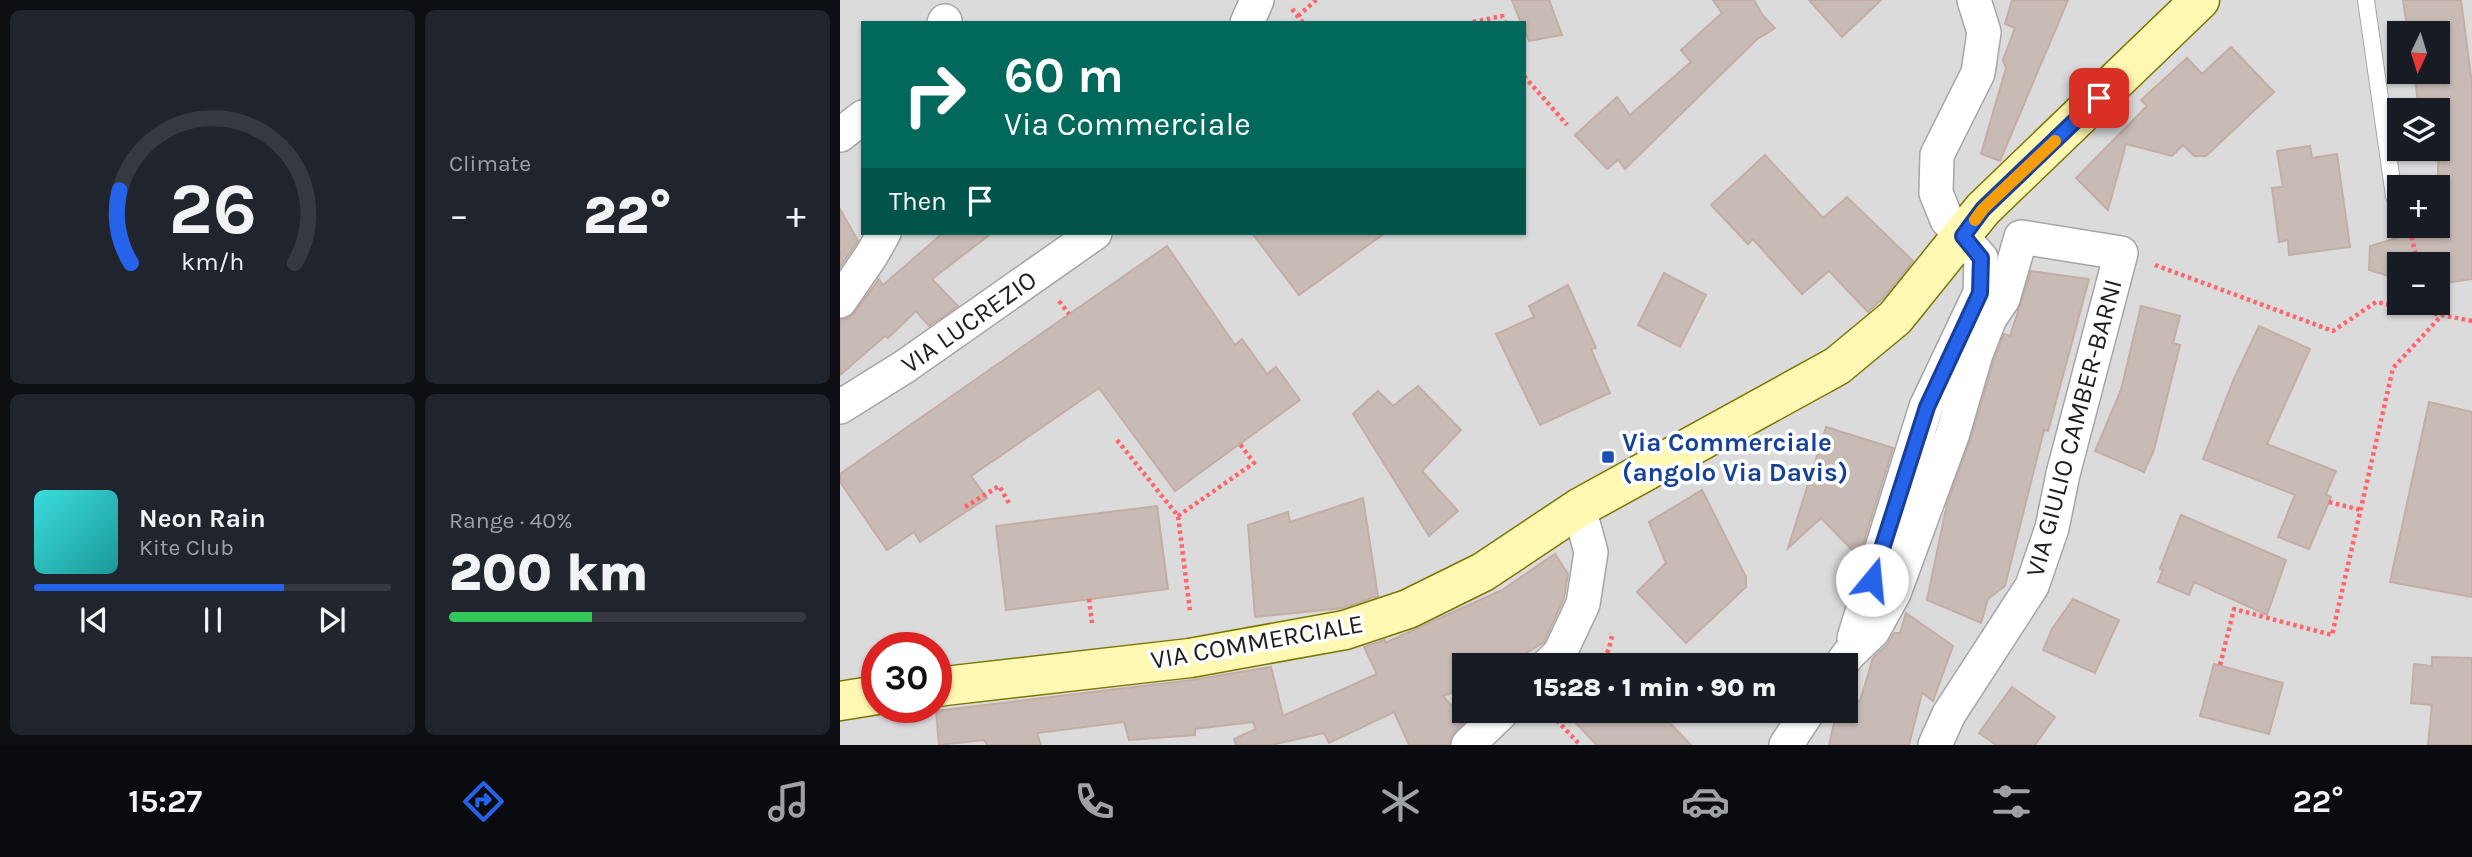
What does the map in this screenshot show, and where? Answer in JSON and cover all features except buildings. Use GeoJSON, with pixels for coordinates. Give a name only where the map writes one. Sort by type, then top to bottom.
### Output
{"type":"FeatureCollection","features":[{"type":"Feature","properties":{"kind":"main road","name":"VIA COMMERCIALE"},"geometry":{"type":"LineString","coordinates":[[952,685],[1190,658],[1345,630],[1408,609],[1483,572],[1579,508],[1837,366],[1895,318],[1983,209],[2200,0]]}},
{"type":"Feature","properties":{"kind":"main road"},"geometry":{"type":"LineString","coordinates":[[840,701],[861,698]]}},
{"type":"Feature","properties":{"kind":"street"},"geometry":{"type":"LineString","coordinates":[[1248,21],[1257,0]]}},
{"type":"Feature","properties":{"kind":"street"},"geometry":{"type":"LineString","coordinates":[[1846,653],[1927,407],[1980,293],[1981,258],[1947,220],[1936,193],[1937,155],[1978,73],[1983,32],[1974,0]]}},
{"type":"Feature","properties":{"kind":"street"},"geometry":{"type":"LineString","coordinates":[[840,135],[861,119]]}},
{"type":"Feature","properties":{"kind":"street"},"geometry":{"type":"LineString","coordinates":[[1851,653],[1873,631],[1895,593],[1953,433],[1976,354],[1990,318],[2003,299],[2021,237],[2006,188]]}},
{"type":"Feature","properties":{"kind":"street"},"geometry":{"type":"LineString","coordinates":[[840,301],[883,235]]}},
{"type":"Feature","properties":{"kind":"street","name":"VIA LUCREZIO"},"geometry":{"type":"LineString","coordinates":[[840,407],[904,367],[1092,235]]}},
{"type":"Feature","properties":{"kind":"street"},"geometry":{"type":"LineString","coordinates":[[2021,237],[2121,253]]}},
{"type":"Feature","properties":{"kind":"street","name":"VIA GIULIO CAMBER-BARNI"},"geometry":{"type":"LineString","coordinates":[[1935,745],[1950,714],[2032,586],[2052,528],[2063,474],[2121,253]]}},
{"type":"Feature","properties":{"kind":"street"},"geometry":{"type":"LineString","coordinates":[[1559,653],[1583,604],[1591,552],[1579,508]]}},
{"type":"Feature","properties":{"kind":"street"},"geometry":{"type":"LineString","coordinates":[[1468,745],[1491,723]]}},
{"type":"Feature","properties":{"kind":"street"},"geometry":{"type":"LineString","coordinates":[[1786,745],[1801,723]]}},
{"type":"Feature","properties":{"kind":"lane"},"geometry":{"type":"LineString","coordinates":[[2366,0],[2391,175]]}},
{"type":"Feature","properties":{"kind":"path"},"geometry":{"type":"LineString","coordinates":[[1298,16],[1316,0]]}},
{"type":"Feature","properties":{"kind":"path"},"geometry":{"type":"LineString","coordinates":[[1484,21],[1502,16],[1504,21]]}},
{"type":"Feature","properties":{"kind":"path"},"geometry":{"type":"LineString","coordinates":[[1526,78],[1567,125]]}},
{"type":"Feature","properties":{"kind":"path"},"geometry":{"type":"LineString","coordinates":[[2121,253],[2333,331],[2376,302],[2387,304]]}},
{"type":"Feature","properties":{"kind":"path"},"geometry":{"type":"LineString","coordinates":[[2220,665],[2234,609],[2332,635],[2393,368],[2442,315],[2472,321]]}},
{"type":"Feature","properties":{"kind":"path"},"geometry":{"type":"LineString","coordinates":[[1117,440],[1178,516],[1190,611]]}},
{"type":"Feature","properties":{"kind":"path"},"geometry":{"type":"LineString","coordinates":[[1178,516],[1254,463],[1240,444]]}},
{"type":"Feature","properties":{"kind":"path"},"geometry":{"type":"LineString","coordinates":[[965,507],[999,486],[1009,503]]}},
{"type":"Feature","properties":{"kind":"path"},"geometry":{"type":"LineString","coordinates":[[2329,502],[2361,510]]}},
{"type":"Feature","properties":{"kind":"path"},"geometry":{"type":"LineString","coordinates":[[1089,599],[1092,623]]}},
{"type":"Feature","properties":{"kind":"path"},"geometry":{"type":"LineString","coordinates":[[1560,723],[1580,745]]}},
{"type":"Feature","properties":{"kind":"shaded area"},"geometry":{"type":"Polygon","coordinates":[[[840,0],[2472,0],[2472,745],[840,745],[840,0]]]}},
{"type":"Feature","properties":{"kind":"slow traffic"},"geometry":{"type":"LineString","coordinates":[[1975,220],[1983,209],[2055,141]]}},
{"type":"Feature","properties":{"kind":"place","name":"Via Commerciale (angolo Via Davis)"},"geometry":{"type":"Point","coordinates":[1608,457]}},
{"type":"Feature","properties":{"kind":"route"},"geometry":{"type":"LineString","coordinates":[[1872,580],[1927,407],[1980,293],[1981,258],[1963,236],[1983,209],[2099,98]]}}]}
